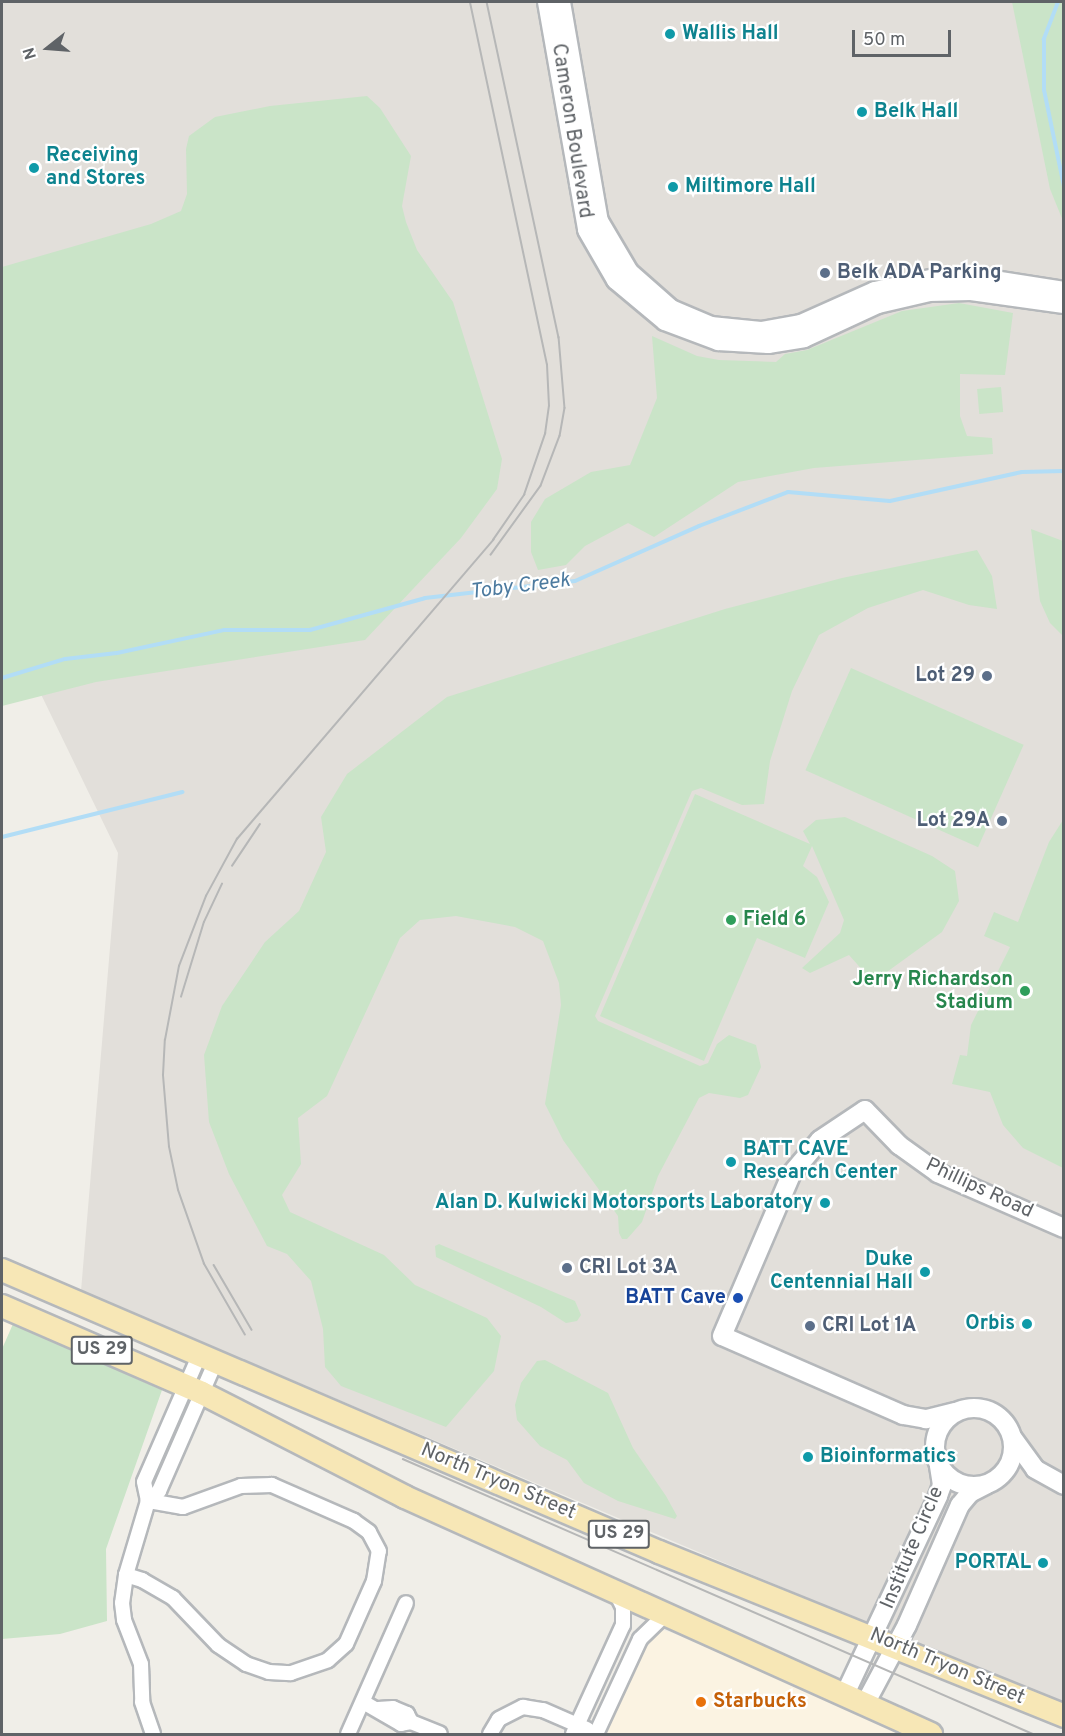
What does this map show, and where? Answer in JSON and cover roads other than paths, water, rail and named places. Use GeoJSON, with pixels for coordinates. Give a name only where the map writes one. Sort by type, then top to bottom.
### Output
{"type":"FeatureCollection","features":[{"type":"Feature","properties":{"kind":"main road","name":"North Tryon Street"},"geometry":{"type":"LineString","coordinates":[[2,1270],[207,1360],[659,1552],[1064,1716]]}},
{"type":"Feature","properties":{"kind":"main road","name":"US 29"},"geometry":{"type":"LineString","coordinates":[[2,1306],[194,1390],[405,1497],[664,1616],[931,1734]]}},
{"type":"Feature","properties":{"kind":"street","name":"Cameron Boulevard"},"geometry":{"type":"LineString","coordinates":[[547,2],[562,34],[591,191],[602,229],[636,280],[678,313],[727,329],[769,331],[815,320],[875,291],[935,278],[981,278],[1064,291]]}},
{"type":"Feature","properties":{"kind":"street","name":"Cameron Boulevard"},"geometry":{"type":"LineString","coordinates":[[561,2],[562,34],[578,194],[587,230],[616,280],[665,321],[718,341],[768,344],[804,338],[878,304],[929,292],[971,291],[1064,304]]}},
{"type":"Feature","properties":{"kind":"street","name":"Phillips Road"},"geometry":{"type":"LineString","coordinates":[[903,1415],[722,1336],[797,1165],[820,1140],[865,1110],[898,1146],[938,1173],[1064,1228]]}},
{"type":"Feature","properties":{"kind":"street"},"geometry":{"type":"LineString","coordinates":[[153,1734],[142,1702],[141,1664],[123,1613],[126,1575],[148,1501],[144,1482],[194,1390],[207,1360]]}},
{"type":"Feature","properties":{"kind":"street"},"geometry":{"type":"LineString","coordinates":[[903,1415],[926,1419],[956,1412],[986,1410],[1002,1420],[1025,1459],[1056,1482]]}},
{"type":"Feature","properties":{"kind":"street","name":"Institute Circle"},"geometry":{"type":"LineString","coordinates":[[885,1642],[942,1480],[935,1441],[939,1430],[956,1412]]}},
{"type":"Feature","properties":{"kind":"street"},"geometry":{"type":"LineString","coordinates":[[903,1415],[921,1431],[938,1462]]}},
{"type":"Feature","properties":{"kind":"street","name":"Institute Circle"},"geometry":{"type":"LineString","coordinates":[[855,1699],[960,1505],[970,1493],[989,1484],[1010,1462],[1011,1436]]}},
{"type":"Feature","properties":{"kind":"street","name":"Institute Circle"},"geometry":{"type":"LineString","coordinates":[[938,1462],[959,1484],[989,1484]]}},
{"type":"Feature","properties":{"kind":"street"},"geometry":{"type":"LineString","coordinates":[[989,1484],[1018,1476],[1056,1482]]}},
{"type":"Feature","properties":{"kind":"street"},"geometry":{"type":"LineString","coordinates":[[126,1575],[142,1580],[173,1598],[231,1654],[258,1669],[279,1674],[313,1667],[339,1652],[350,1638],[377,1574],[377,1545],[364,1527],[272,1485],[241,1486],[183,1507],[148,1501]]}},
{"type":"Feature","properties":{"kind":"street"},"geometry":{"type":"LineString","coordinates":[[576,1730],[623,1625],[623,1607],[617,1594]]}},
{"type":"Feature","properties":{"kind":"street"},"geometry":{"type":"LineString","coordinates":[[348,1734],[406,1603]]}},
{"type":"Feature","properties":{"kind":"street"},"geometry":{"type":"LineString","coordinates":[[490,1734],[505,1715],[523,1707],[543,1710],[576,1730],[596,1734],[640,1639],[664,1616]]}},
{"type":"Feature","properties":{"kind":"street"},"geometry":{"type":"LineString","coordinates":[[363,1702],[378,1708],[380,1715],[401,1724],[411,1722],[440,1734]]}},
{"type":"Feature","properties":{"kind":"waterway"},"geometry":{"type":"LineString","coordinates":[[1058,2],[1044,39],[1044,90],[1064,187]]}},
{"type":"Feature","properties":{"kind":"waterway","name":"Toby Creek"},"geometry":{"type":"LineString","coordinates":[[2,678],[65,659],[117,653],[224,630],[310,630],[425,598],[575,581],[699,526],[788,492],[890,501],[1022,472],[1064,471]]}},
{"type":"Feature","properties":{"kind":"waterway"},"geometry":{"type":"LineString","coordinates":[[2,837],[182,792]]}},
{"type":"Feature","properties":{"kind":"tram line"},"geometry":{"type":"LineString","coordinates":[[245,1335],[204,1264],[178,1190],[169,1147],[163,1075],[165,1040],[179,966],[206,896],[237,839],[493,540],[524,495],[545,434],[549,406],[547,365],[470,2]]}},
{"type":"Feature","properties":{"kind":"tram line"},"geometry":{"type":"LineString","coordinates":[[487,2],[559,337],[565,408],[560,436],[541,486],[491,555]]}},
{"type":"Feature","properties":{"kind":"tram line"},"geometry":{"type":"LineString","coordinates":[[232,866],[260,824]]}},
{"type":"Feature","properties":{"kind":"tram line"},"geometry":{"type":"LineString","coordinates":[[181,997],[204,922],[222,884]]}},
{"type":"Feature","properties":{"kind":"tram line"},"geometry":{"type":"LineString","coordinates":[[214,1265],[252,1330]]}},
{"type":"Feature","properties":{"kind":"tram line"},"geometry":{"type":"LineString","coordinates":[[403,1459],[1033,1734]]}},
{"type":"Feature","properties":{"kind":"place","name":"Wallis Hall"},"geometry":{"type":"Point","coordinates":[670,34]}},
{"type":"Feature","properties":{"kind":"place","name":"Belk Hall"},"geometry":{"type":"Point","coordinates":[862,112]}},
{"type":"Feature","properties":{"kind":"place","name":"Receiving and Stores"},"geometry":{"type":"Point","coordinates":[34,168]}},
{"type":"Feature","properties":{"kind":"place","name":"Miltimore Hall"},"geometry":{"type":"Point","coordinates":[673,187]}},
{"type":"Feature","properties":{"kind":"place","name":"Belk ADA Parking"},"geometry":{"type":"Point","coordinates":[825,273]}},
{"type":"Feature","properties":{"kind":"place","name":"Lot 29"},"geometry":{"type":"Point","coordinates":[987,676]}},
{"type":"Feature","properties":{"kind":"place","name":"Lot 29A"},"geometry":{"type":"Point","coordinates":[1002,821]}},
{"type":"Feature","properties":{"kind":"place","name":"Field 6"},"geometry":{"type":"Point","coordinates":[731,920]}},
{"type":"Feature","properties":{"kind":"place","name":"Jerry Richardson Stadium"},"geometry":{"type":"Point","coordinates":[1025,991]}},
{"type":"Feature","properties":{"kind":"place","name":"BATT CAVE Research Center"},"geometry":{"type":"Point","coordinates":[731,1162]}},
{"type":"Feature","properties":{"kind":"place","name":"Alan D. Kulwicki Motorsports Laboratory"},"geometry":{"type":"Point","coordinates":[825,1203]}},
{"type":"Feature","properties":{"kind":"place","name":"CRI Lot 3A"},"geometry":{"type":"Point","coordinates":[567,1268]}},
{"type":"Feature","properties":{"kind":"place","name":"Duke Centennial Hall"},"geometry":{"type":"Point","coordinates":[925,1272]}},
{"type":"Feature","properties":{"kind":"place","name":"BATT Cave"},"geometry":{"type":"Point","coordinates":[738,1298]}},
{"type":"Feature","properties":{"kind":"place","name":"Orbis"},"geometry":{"type":"Point","coordinates":[1027,1324]}},
{"type":"Feature","properties":{"kind":"place","name":"CRI Lot 1A"},"geometry":{"type":"Point","coordinates":[810,1326]}},
{"type":"Feature","properties":{"kind":"place","name":"Bioinformatics"},"geometry":{"type":"Point","coordinates":[808,1457]}},
{"type":"Feature","properties":{"kind":"place","name":"PORTAL"},"geometry":{"type":"Point","coordinates":[1043,1563]}},
{"type":"Feature","properties":{"kind":"place","name":"Starbucks"},"geometry":{"type":"Point","coordinates":[701,1702]}}]}
